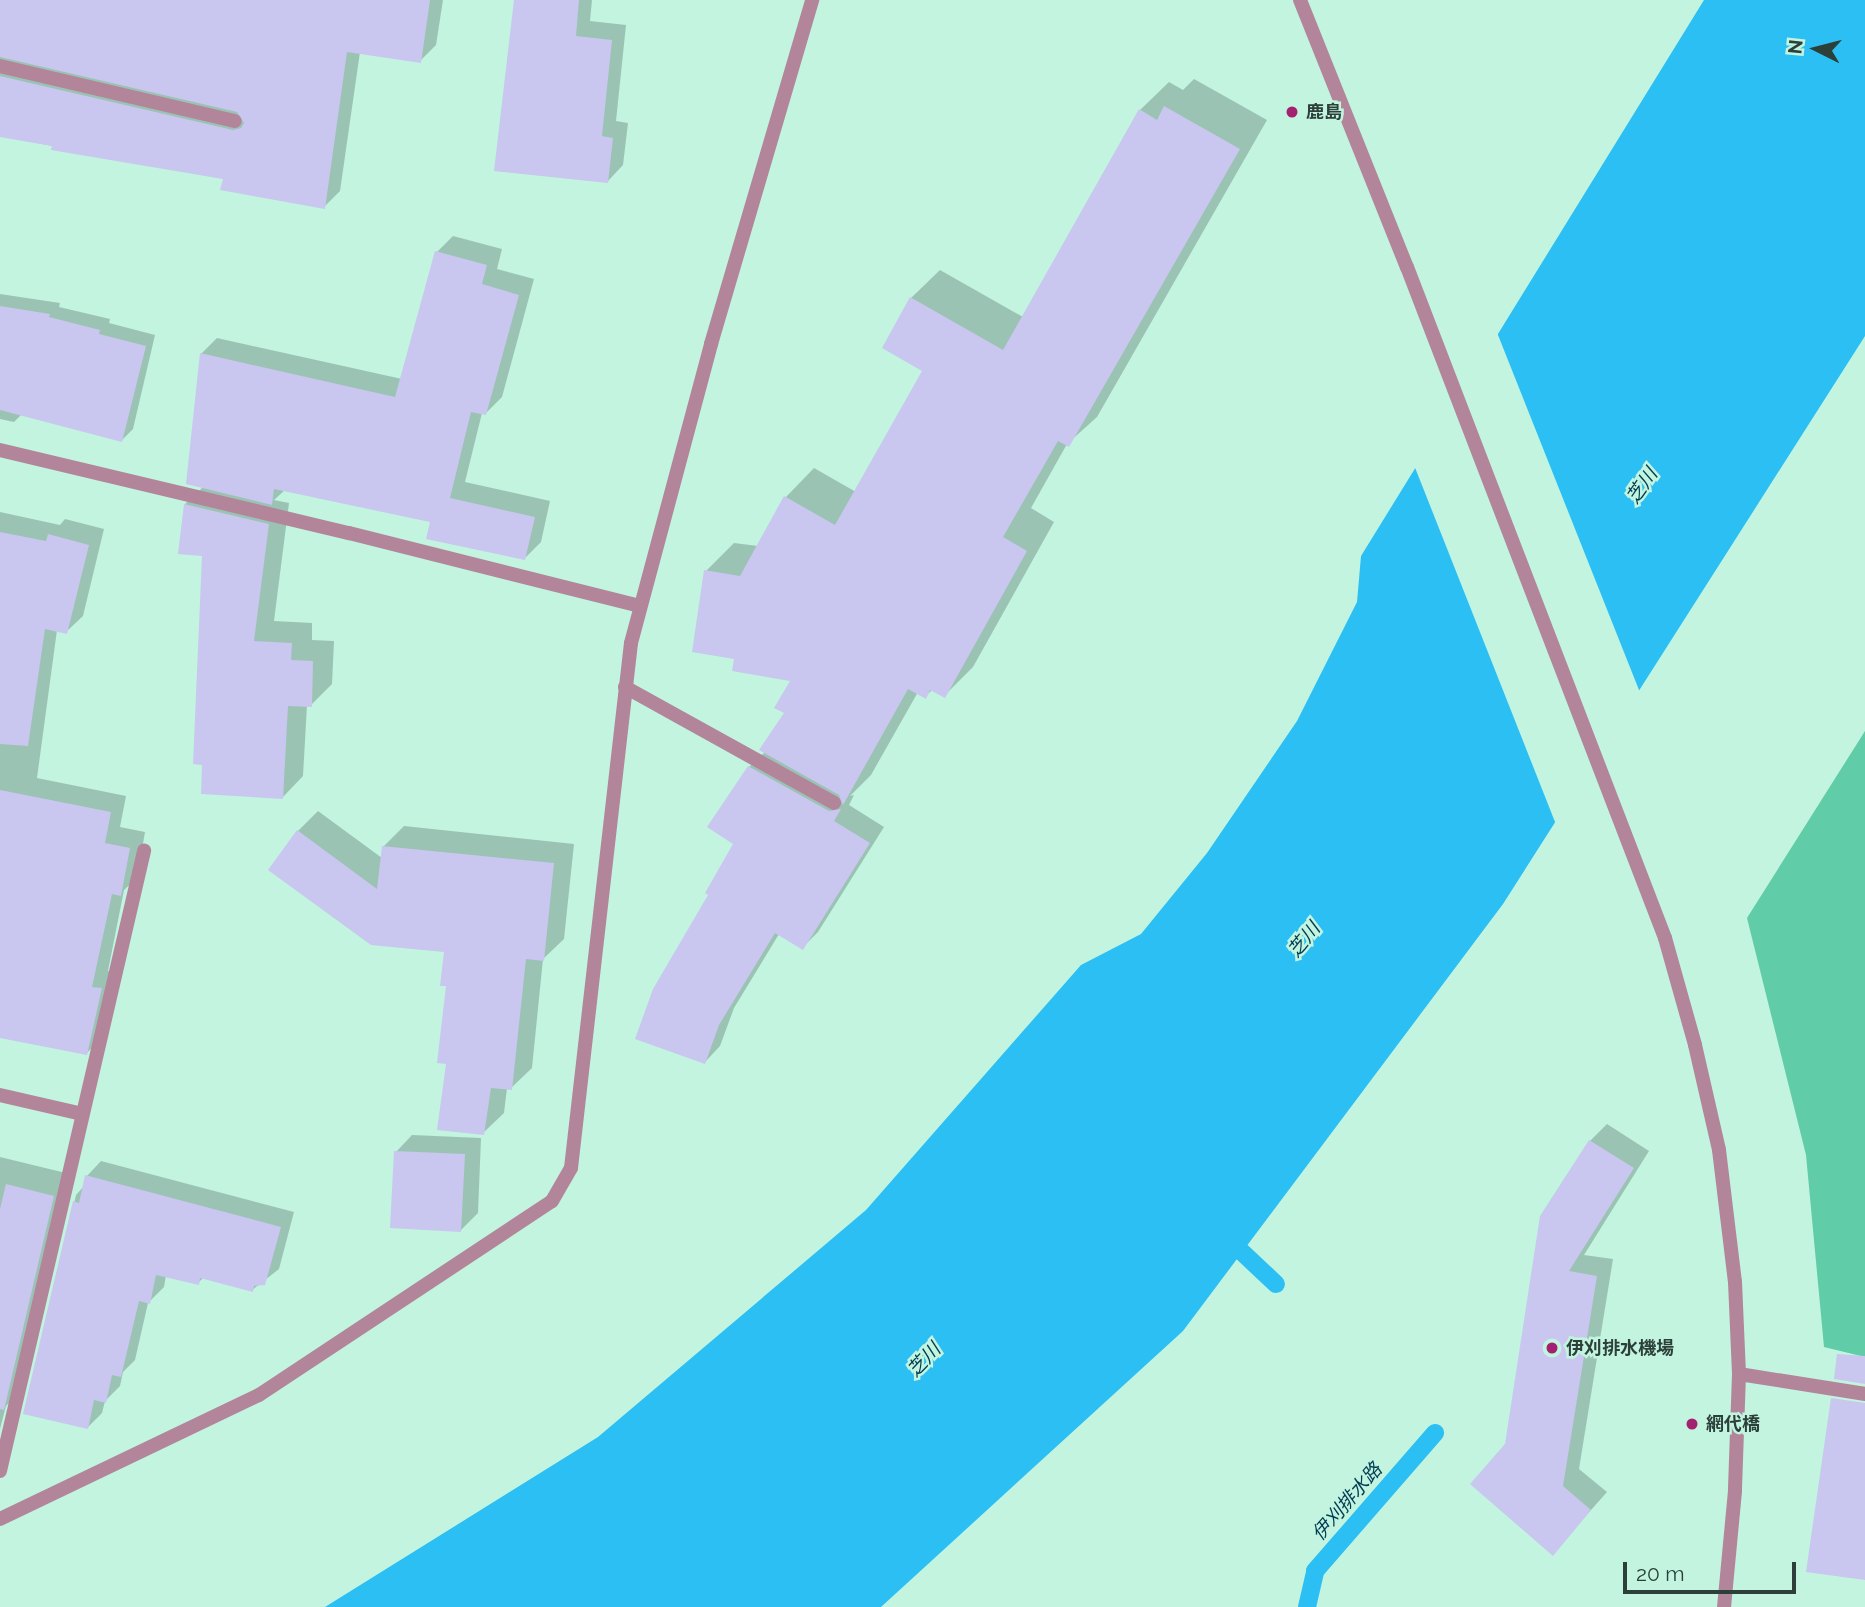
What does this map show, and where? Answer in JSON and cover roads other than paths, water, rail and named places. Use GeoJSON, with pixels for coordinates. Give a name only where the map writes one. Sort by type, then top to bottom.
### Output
{"type":"FeatureCollection","features":[{"type":"Feature","properties":{"kind":"street"},"geometry":{"type":"LineString","coordinates":[[0,1518],[259,1395],[552,1201],[571,1168],[580,1114],[625,687],[640,606],[711,344],[812,0]]}},
{"type":"Feature","properties":{"kind":"street"},"geometry":{"type":"LineString","coordinates":[[1300,0],[1407,267],[1665,938],[1691,1032],[1718,1150],[1735,1282],[1739,1374],[1735,1491],[1724,1607]]}},
{"type":"Feature","properties":{"kind":"street"},"geometry":{"type":"LineString","coordinates":[[0,66],[234,121]]}},
{"type":"Feature","properties":{"kind":"street"},"geometry":{"type":"LineString","coordinates":[[0,450],[640,606]]}},
{"type":"Feature","properties":{"kind":"street"},"geometry":{"type":"LineString","coordinates":[[625,687],[834,803]]}},
{"type":"Feature","properties":{"kind":"street"},"geometry":{"type":"LineString","coordinates":[[0,1471],[144,851]]}},
{"type":"Feature","properties":{"kind":"street"},"geometry":{"type":"LineString","coordinates":[[0,1095],[82,1114]]}},
{"type":"Feature","properties":{"kind":"street"},"geometry":{"type":"LineString","coordinates":[[1739,1374],[1865,1394]]}},
{"type":"Feature","properties":{"kind":"water","name":"芝川"},"geometry":{"type":"Polygon","coordinates":[[[1704,0],[1865,0],[1865,336],[1503,904],[1183,1331],[881,1607],[325,1607],[598,1437],[866,1210],[1081,965],[1141,934],[1207,853],[1297,721],[1357,602],[1361,556],[1704,0]]]}},
{"type":"Feature","properties":{"kind":"waterway"},"geometry":{"type":"LineString","coordinates":[[1225,1236],[1276,1284]]}},
{"type":"Feature","properties":{"kind":"waterway","name":"伊刈排水路"},"geometry":{"type":"LineString","coordinates":[[1307,1607],[1315,1571],[1435,1433]]}},
{"type":"Feature","properties":{"kind":"place","name":"鹿島"},"geometry":{"type":"Point","coordinates":[1292,112]}},
{"type":"Feature","properties":{"kind":"place","name":"伊刈排水機場"},"geometry":{"type":"Point","coordinates":[1552,1348]}},
{"type":"Feature","properties":{"kind":"place","name":"網代橋"},"geometry":{"type":"Point","coordinates":[1692,1424]}}]}
